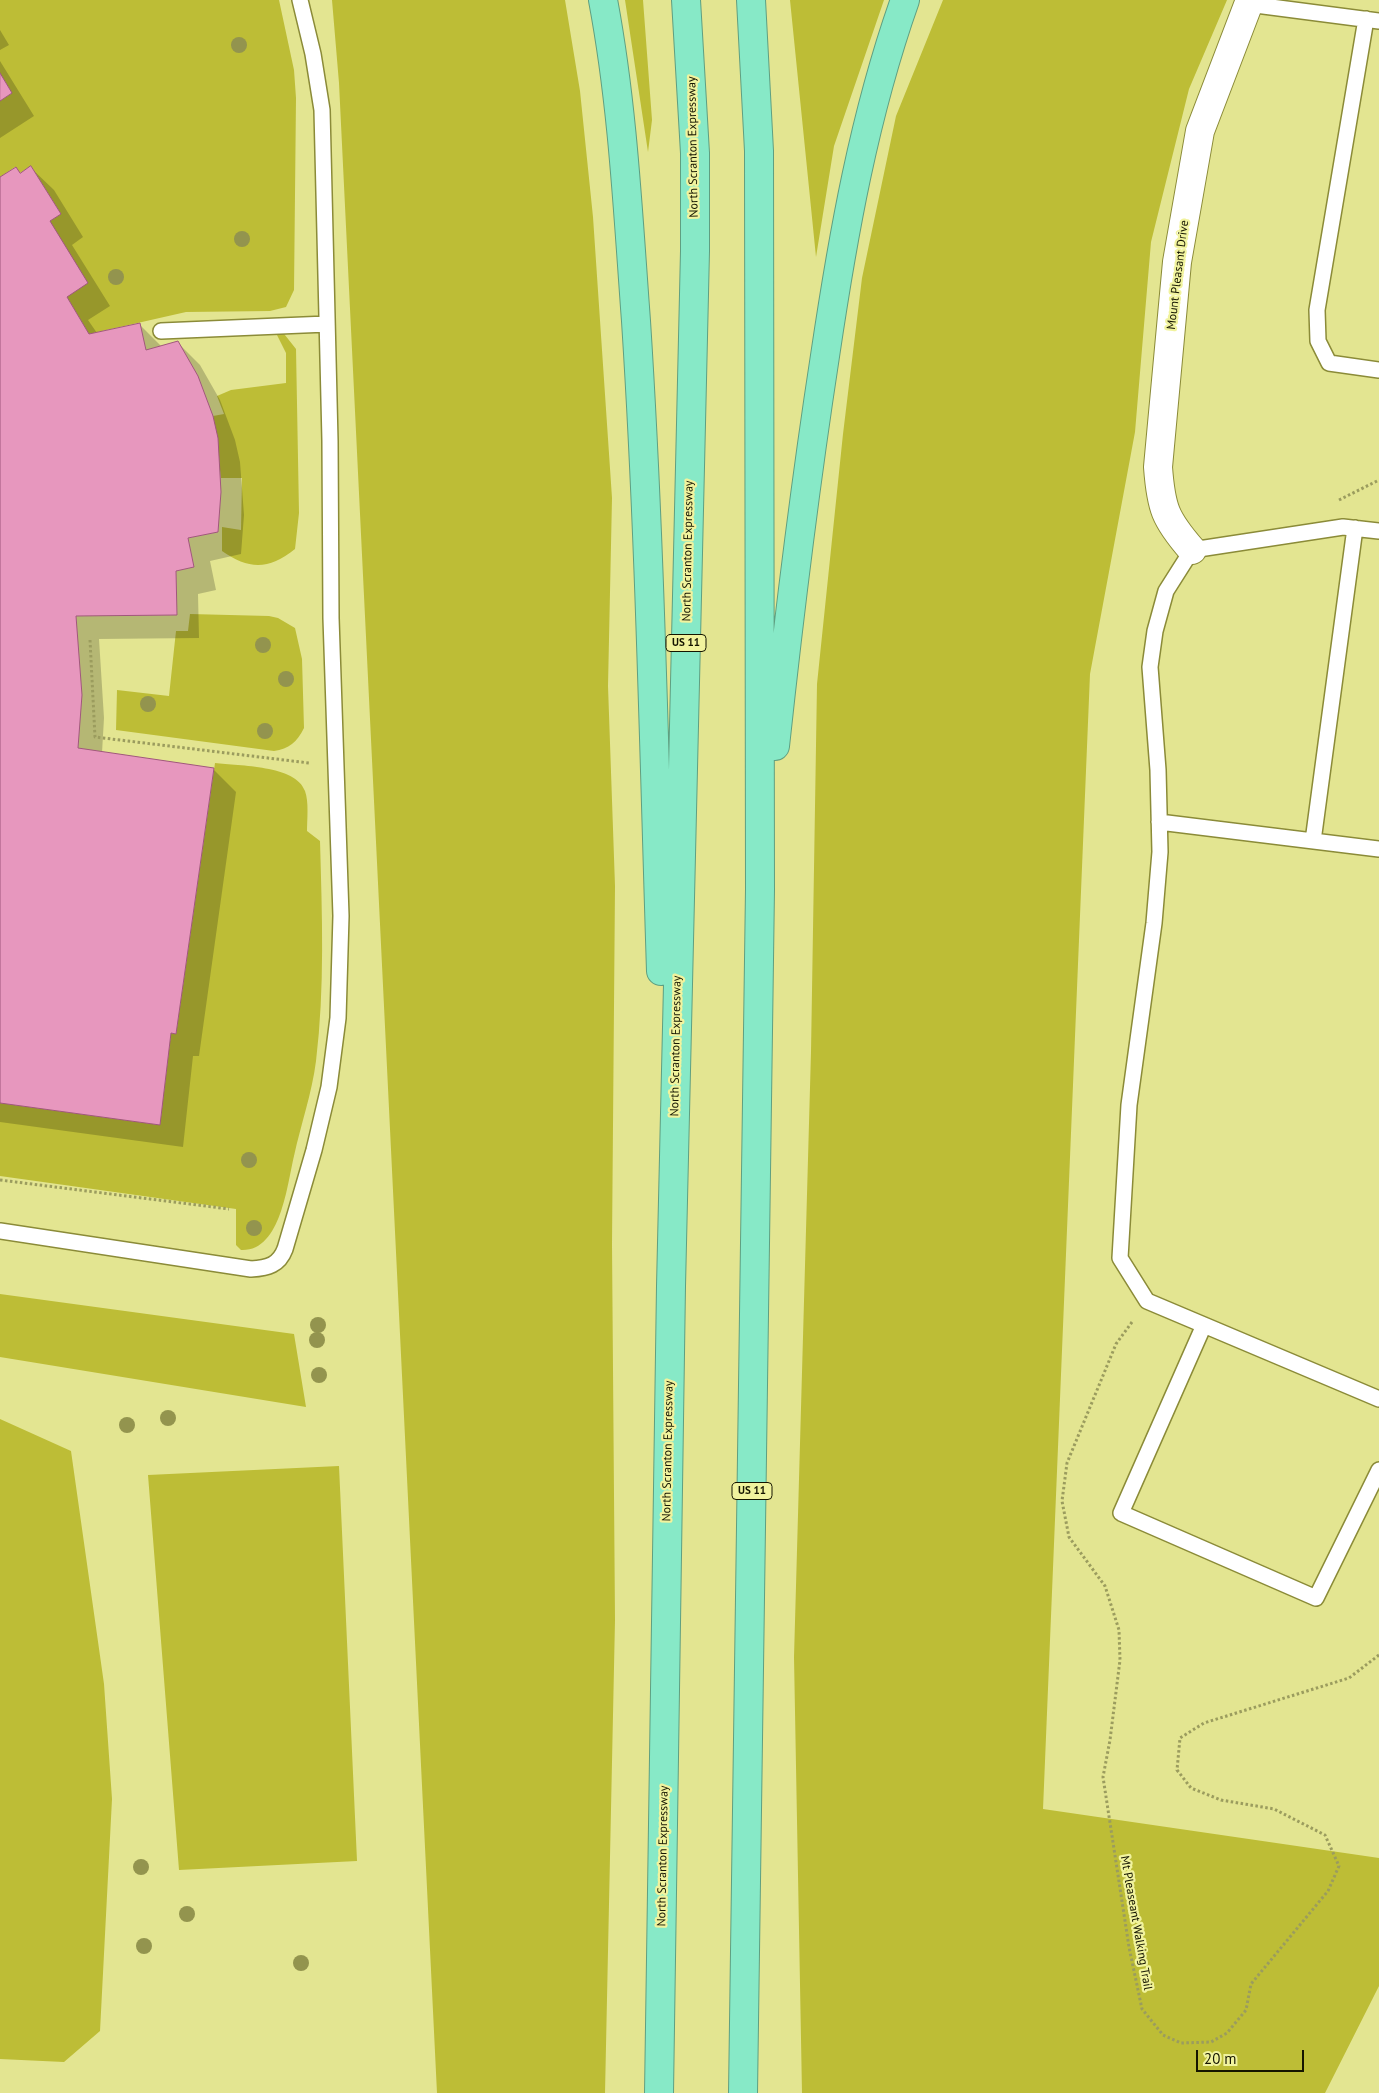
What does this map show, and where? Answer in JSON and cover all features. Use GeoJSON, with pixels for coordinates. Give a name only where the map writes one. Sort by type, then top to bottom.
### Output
{"type":"FeatureCollection","features":[{"type":"Feature","properties":{"kind":"highway"},"geometry":{"type":"LineString","coordinates":[[603,0],[621,125],[642,413],[671,1286]]}},
{"type":"Feature","properties":{"kind":"highway","name":"North Scranton Expressway"},"geometry":{"type":"LineString","coordinates":[[659,2093],[671,1286],[695,241],[695,153],[686,0]]}},
{"type":"Feature","properties":{"kind":"highway","name":"US 11"},"geometry":{"type":"LineString","coordinates":[[743,2093],[760,890],[759,151],[751,0]]}},
{"type":"Feature","properties":{"kind":"highway"},"geometry":{"type":"LineString","coordinates":[[760,890],[792,585],[840,258],[852,188],[870,112],[905,0]]}},
{"type":"Feature","properties":{"kind":"street","name":"Mount Pleasant Drive"},"geometry":{"type":"LineString","coordinates":[[1192,550],[1173,528],[1161,500],[1158,467],[1177,262],[1200,131],[1249,2]]}},
{"type":"Feature","properties":{"kind":"lane"},"geometry":{"type":"LineString","coordinates":[[0,1232],[251,1269],[267,1268],[282,1258],[286,1249],[314,1150],[328,1087],[339,1002],[341,881],[332,618],[322,110],[313,54],[300,0]]}},
{"type":"Feature","properties":{"kind":"lane"},"geometry":{"type":"LineString","coordinates":[[1249,2],[1373,20],[1317,310],[1318,342],[1330,364],[1379,370]]}},
{"type":"Feature","properties":{"kind":"lane"},"geometry":{"type":"LineString","coordinates":[[161,331],[327,324]]}},
{"type":"Feature","properties":{"kind":"lane"},"geometry":{"type":"LineString","coordinates":[[1379,531],[1343,527],[1192,550],[1166,591],[1155,632],[1150,667],[1158,770],[1160,852],[1154,923],[1129,1104],[1120,1258],[1148,1301],[1379,1399]]}},
{"type":"Feature","properties":{"kind":"lane"},"geometry":{"type":"LineString","coordinates":[[1313,841],[1355,528]]}},
{"type":"Feature","properties":{"kind":"lane"},"geometry":{"type":"LineString","coordinates":[[1159,822],[1379,849]]}},
{"type":"Feature","properties":{"kind":"lane"},"geometry":{"type":"LineString","coordinates":[[1204,1325],[1122,1513],[1316,1598],[1379,1470]]}},
{"type":"Feature","properties":{"kind":"path"},"geometry":{"type":"LineString","coordinates":[[1334,502],[1379,480]]}},
{"type":"Feature","properties":{"kind":"path"},"geometry":{"type":"LineString","coordinates":[[90,640],[95,737],[312,763]]}},
{"type":"Feature","properties":{"kind":"path"},"geometry":{"type":"LineString","coordinates":[[0,1180],[229,1209]]}},
{"type":"Feature","properties":{"kind":"path","name":"Mt Pleaseant Walking Trail"},"geometry":{"type":"LineString","coordinates":[[1148,1301],[1116,1344],[1068,1463],[1062,1501],[1069,1537],[1105,1586],[1119,1630],[1120,1660],[1110,1740],[1103,1777],[1129,1947],[1142,2009],[1163,2035],[1181,2044],[1211,2042],[1227,2033],[1246,2010],[1251,1984],[1328,1891],[1339,1866],[1325,1835],[1274,1809],[1221,1800],[1191,1788],[1177,1770],[1180,1738],[1204,1723],[1349,1678],[1379,1655]]}},
{"type":"Feature","properties":{"kind":"shaded area"},"geometry":{"type":"Polygon","coordinates":[[[0,0],[279,0],[294,70],[296,98],[294,290],[286,307],[270,311],[186,312],[89,334],[67,297],[50,221],[61,214],[31,166],[20,173],[15,167],[0,177],[0,101],[12,93],[0,73],[0,0]]]}},
{"type":"Feature","properties":{"kind":"shaded area"},"geometry":{"type":"Polygon","coordinates":[[[332,0],[565,0],[580,91],[593,217],[612,498],[608,686],[615,886],[612,1244],[615,1620],[605,2093],[437,2093],[339,83],[332,0]]]}},
{"type":"Feature","properties":{"kind":"shaded area"},"geometry":{"type":"Polygon","coordinates":[[[625,0],[643,0],[652,120],[648,152],[625,0]]]}},
{"type":"Feature","properties":{"kind":"shaded area"},"geometry":{"type":"Polygon","coordinates":[[[790,0],[884,0],[834,146],[816,257],[790,0]]]}},
{"type":"Feature","properties":{"kind":"shaded area"},"geometry":{"type":"Polygon","coordinates":[[[943,0],[1227,0],[1189,89],[1151,242],[1135,432],[1090,674],[1043,1809],[1379,1858],[1379,1986],[1325,2093],[802,2093],[794,1657],[811,1052],[817,684],[843,434],[862,278],[896,116],[943,0]]]}},
{"type":"Feature","properties":{"kind":"shaded area"},"geometry":{"type":"Polygon","coordinates":[[[281,330],[296,349],[299,513],[295,549],[286,556],[268,564],[250,564],[241,562],[222,551],[222,527],[241,530],[242,478],[221,478],[213,416],[224,414],[217,396],[231,390],[286,383],[286,353],[277,335],[281,330]]]}},
{"type":"Feature","properties":{"kind":"shaded area"},"geometry":{"type":"Polygon","coordinates":[[[190,614],[269,616],[278,618],[295,628],[302,659],[304,728],[292,744],[284,749],[274,751],[116,730],[117,690],[169,696],[176,631],[188,631],[190,614]]]}},
{"type":"Feature","properties":{"kind":"shaded area"},"geometry":{"type":"Polygon","coordinates":[[[215,763],[266,768],[291,776],[300,782],[307,800],[307,831],[320,841],[322,979],[319,1034],[314,1073],[280,1215],[274,1229],[265,1240],[254,1248],[241,1250],[236,1245],[236,1209],[0,1176],[0,1103],[160,1125],[171,1033],[176,1034],[215,763]]]}},
{"type":"Feature","properties":{"kind":"shaded area"},"geometry":{"type":"Polygon","coordinates":[[[0,1294],[294,1334],[306,1407],[0,1357],[0,1294]]]}},
{"type":"Feature","properties":{"kind":"shaded area"},"geometry":{"type":"Polygon","coordinates":[[[0,1419],[71,1451],[104,1684],[112,1799],[100,2031],[64,2062],[0,2059],[0,1419]]]}},
{"type":"Feature","properties":{"kind":"shaded area"},"geometry":{"type":"Polygon","coordinates":[[[339,1466],[357,1861],[179,1870],[148,1475],[339,1466]]]}},
{"type":"Feature","properties":{"kind":"building"},"geometry":{"type":"Polygon","coordinates":[[[0,73],[12,93],[0,101],[0,73]]]}},
{"type":"Feature","properties":{"kind":"building"},"geometry":{"type":"Polygon","coordinates":[[[31,166],[61,214],[50,221],[88,283],[67,297],[89,334],[140,323],[146,350],[178,341],[198,376],[213,416],[218,438],[221,492],[218,532],[188,538],[194,567],[176,571],[177,615],[76,616],[82,695],[78,748],[214,768],[176,1034],[171,1033],[160,1125],[0,1103],[0,177],[16,167],[20,173],[31,166]]]}}]}
